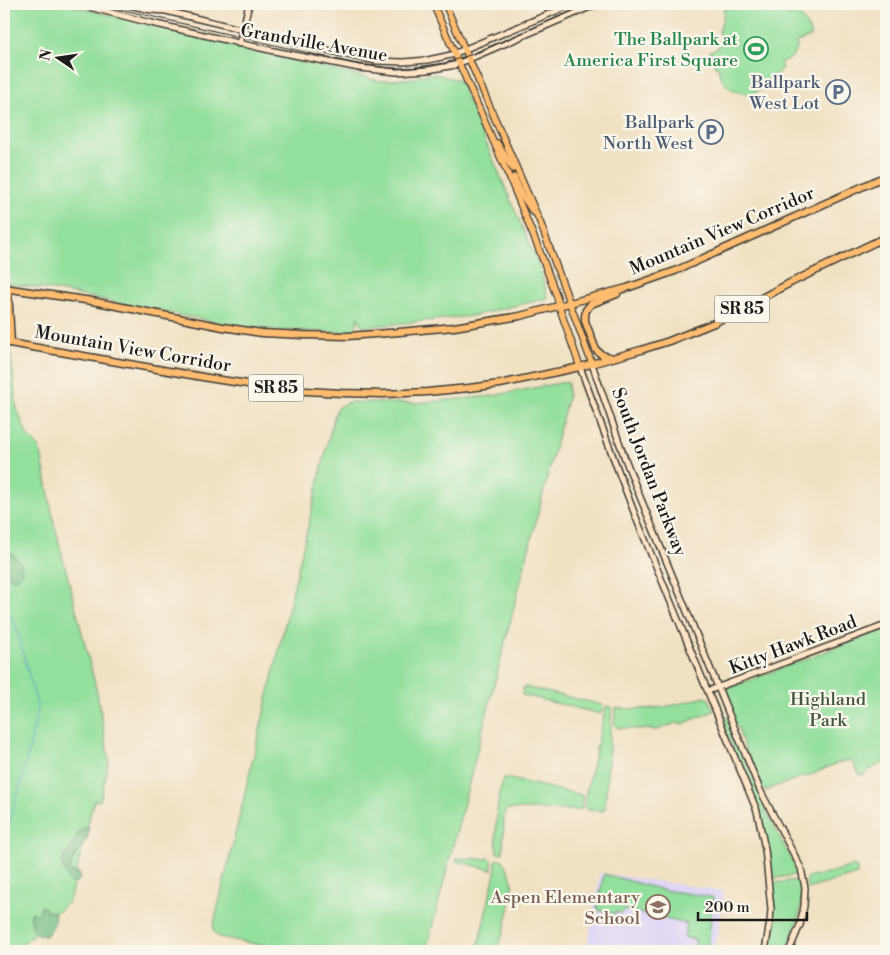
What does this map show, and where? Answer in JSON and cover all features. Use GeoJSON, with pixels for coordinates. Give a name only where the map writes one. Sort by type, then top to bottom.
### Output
{"type":"FeatureCollection","features":[{"type":"Feature","properties":{"kind":"highway","name":"Mountain View Corridor"},"geometry":{"type":"LineString","coordinates":[[6,288],[92,301],[223,328],[262,332],[303,335],[358,335],[454,327],[520,316],[627,288],[675,272],[886,176]]}},
{"type":"Feature","properties":{"kind":"highway","name":"Mountain View Corridor"},"geometry":{"type":"LineString","coordinates":[[7,343],[288,390],[342,393],[410,393],[469,388],[500,384],[580,367],[669,341],[714,323],[792,282],[886,237]]}},
{"type":"Feature","properties":{"kind":"highway"},"geometry":{"type":"LineString","coordinates":[[6,288],[7,343]]}},
{"type":"Feature","properties":{"kind":"highway"},"geometry":{"type":"LineString","coordinates":[[622,356],[606,357],[597,352],[585,321],[585,316],[586,310],[591,304],[610,298],[627,288]]}},
{"type":"Feature","properties":{"kind":"main road","name":"South Jordan Parkway"},"geometry":{"type":"LineString","coordinates":[[433,4],[489,131],[540,222],[592,364]]}},
{"type":"Feature","properties":{"kind":"main road","name":"South Jordan Parkway"},"geometry":{"type":"LineString","coordinates":[[445,4],[465,49],[515,176],[580,367]]}},
{"type":"Feature","properties":{"kind":"street","name":"Grandville Avenue"},"geometry":{"type":"LineString","coordinates":[[76,4],[239,44],[382,71],[420,71],[460,63],[597,4]]}},
{"type":"Feature","properties":{"kind":"street","name":"Grandville Avenue"},"geometry":{"type":"LineString","coordinates":[[124,4],[175,13],[376,61],[412,62],[455,54],[573,4]]}},
{"type":"Feature","properties":{"kind":"street"},"geometry":{"type":"LineString","coordinates":[[239,44],[249,4]]}},
{"type":"Feature","properties":{"kind":"street","name":"South Jordan Parkway"},"geometry":{"type":"LineString","coordinates":[[592,364],[626,462],[760,790],[802,871],[805,894],[803,912],[800,925],[789,951]]}},
{"type":"Feature","properties":{"kind":"street","name":"South Jordan Parkway"},"geometry":{"type":"LineString","coordinates":[[580,367],[619,473],[752,798],[766,848],[771,909],[765,951]]}},
{"type":"Feature","properties":{"kind":"street","name":"Kitty Hawk Road"},"geometry":{"type":"LineString","coordinates":[[708,691],[886,625]]}},
{"type":"Feature","properties":{"kind":"shaded area","name":"Aspen Elementary School"},"geometry":{"type":"Polygon","coordinates":[[[600,873],[724,891],[719,927],[713,951],[587,951],[600,873]]]}},
{"type":"Feature","properties":{"kind":"green space"},"geometry":{"type":"Polygon","coordinates":[[[4,4],[65,4],[380,81],[435,74],[459,80],[539,266],[548,298],[472,316],[364,327],[358,317],[355,332],[287,331],[230,325],[59,291],[4,283],[4,4]]]}},
{"type":"Feature","properties":{"kind":"green space","name":"The Ballpark at America First Square"},"geometry":{"type":"Polygon","coordinates":[[[739,4],[784,4],[790,17],[795,10],[805,22],[812,36],[795,43],[798,46],[792,57],[780,63],[782,68],[773,78],[777,83],[772,86],[770,84],[752,93],[739,92],[724,83],[710,51],[718,48],[718,43],[722,41],[719,32],[724,13],[723,10],[739,4]]]}},
{"type":"Feature","properties":{"kind":"green space"},"geometry":{"type":"Polygon","coordinates":[[[7,5],[11,7],[9,20],[10,40],[4,64],[4,6],[7,5]]]}},
{"type":"Feature","properties":{"kind":"green space"},"geometry":{"type":"Polygon","coordinates":[[[4,348],[10,349],[17,408],[27,435],[38,446],[42,457],[54,523],[97,692],[109,761],[100,801],[94,800],[69,901],[15,951],[4,951],[4,348]]]}},
{"type":"Feature","properties":{"kind":"green space"},"geometry":{"type":"Polygon","coordinates":[[[568,383],[568,396],[426,951],[293,951],[219,937],[214,933],[213,928],[334,416],[338,407],[348,402],[414,403],[492,396],[568,383]]]}},
{"type":"Feature","properties":{"kind":"green space"},"geometry":{"type":"Polygon","coordinates":[[[10,551],[21,564],[22,573],[17,579],[13,579],[7,573],[6,554],[10,551]]]}},
{"type":"Feature","properties":{"kind":"green space","name":"Highland Park"},"geometry":{"type":"Polygon","coordinates":[[[886,629],[886,761],[864,775],[859,774],[851,760],[838,763],[767,791],[762,789],[723,691],[886,629]]]}},
{"type":"Feature","properties":{"kind":"green space"},"geometry":{"type":"Polygon","coordinates":[[[523,688],[603,705],[601,714],[522,695],[523,688]]]}},
{"type":"Feature","properties":{"kind":"green space"},"geometry":{"type":"Polygon","coordinates":[[[705,697],[709,699],[714,711],[682,724],[676,723],[657,730],[620,728],[614,724],[616,708],[655,708],[705,697]]]}},
{"type":"Feature","properties":{"kind":"green space"},"geometry":{"type":"Polygon","coordinates":[[[716,697],[765,805],[764,807],[797,867],[798,871],[795,875],[777,878],[772,876],[760,815],[713,699],[716,697]]]}},
{"type":"Feature","properties":{"kind":"green space"},"geometry":{"type":"Polygon","coordinates":[[[606,706],[612,707],[605,808],[603,811],[588,810],[585,808],[585,797],[606,706]]]}},
{"type":"Feature","properties":{"kind":"green space"},"geometry":{"type":"Polygon","coordinates":[[[504,778],[582,795],[582,808],[579,810],[507,809],[504,815],[503,853],[497,853],[497,815],[504,778]]]}},
{"type":"Feature","properties":{"kind":"green space"},"geometry":{"type":"Polygon","coordinates":[[[83,828],[89,828],[88,835],[75,856],[69,871],[70,873],[79,873],[80,879],[74,884],[68,880],[62,867],[62,862],[72,847],[78,833],[83,828]]]}},
{"type":"Feature","properties":{"kind":"green space"},"geometry":{"type":"Polygon","coordinates":[[[457,858],[489,858],[492,861],[492,870],[456,861],[457,858]]]}},
{"type":"Feature","properties":{"kind":"green space"},"geometry":{"type":"Polygon","coordinates":[[[497,859],[503,860],[511,879],[512,894],[509,908],[503,935],[498,945],[492,951],[477,951],[495,873],[497,859]]]}},
{"type":"Feature","properties":{"kind":"green space"},"geometry":{"type":"Polygon","coordinates":[[[853,866],[857,868],[857,874],[808,889],[806,881],[809,876],[816,876],[853,866]]]}},
{"type":"Feature","properties":{"kind":"green space"},"geometry":{"type":"Polygon","coordinates":[[[604,874],[663,890],[713,897],[708,951],[693,951],[696,940],[684,937],[687,924],[626,910],[621,913],[615,912],[615,914],[598,910],[604,874]]]}},
{"type":"Feature","properties":{"kind":"green space"},"geometry":{"type":"Polygon","coordinates":[[[797,880],[801,894],[800,909],[797,923],[786,951],[766,951],[773,916],[772,885],[797,880]]]}},
{"type":"Feature","properties":{"kind":"green space"},"geometry":{"type":"Polygon","coordinates":[[[41,906],[46,911],[54,912],[55,919],[53,925],[46,936],[35,932],[30,917],[32,912],[37,914],[39,912],[41,906]]]}},
{"type":"Feature","properties":{"kind":"waterway"},"geometry":{"type":"LineString","coordinates":[[4,606],[15,623],[38,709],[26,764],[4,842]]}},
{"type":"Feature","properties":{"kind":"tram line"},"geometry":{"type":"LineString","coordinates":[[98,4],[352,63],[389,68],[410,68],[445,63],[479,52],[588,4]]}},
{"type":"Feature","properties":{"kind":"place","name":"The Ballpark at America First Square"},"geometry":{"type":"Point","coordinates":[756,49]}},
{"type":"Feature","properties":{"kind":"place","name":"Ballpark West Lot"},"geometry":{"type":"Point","coordinates":[838,92]}},
{"type":"Feature","properties":{"kind":"place","name":"Ballpark North West"},"geometry":{"type":"Point","coordinates":[711,132]}},
{"type":"Feature","properties":{"kind":"place","name":"Aspen Elementary School"},"geometry":{"type":"Point","coordinates":[658,907]}}]}
